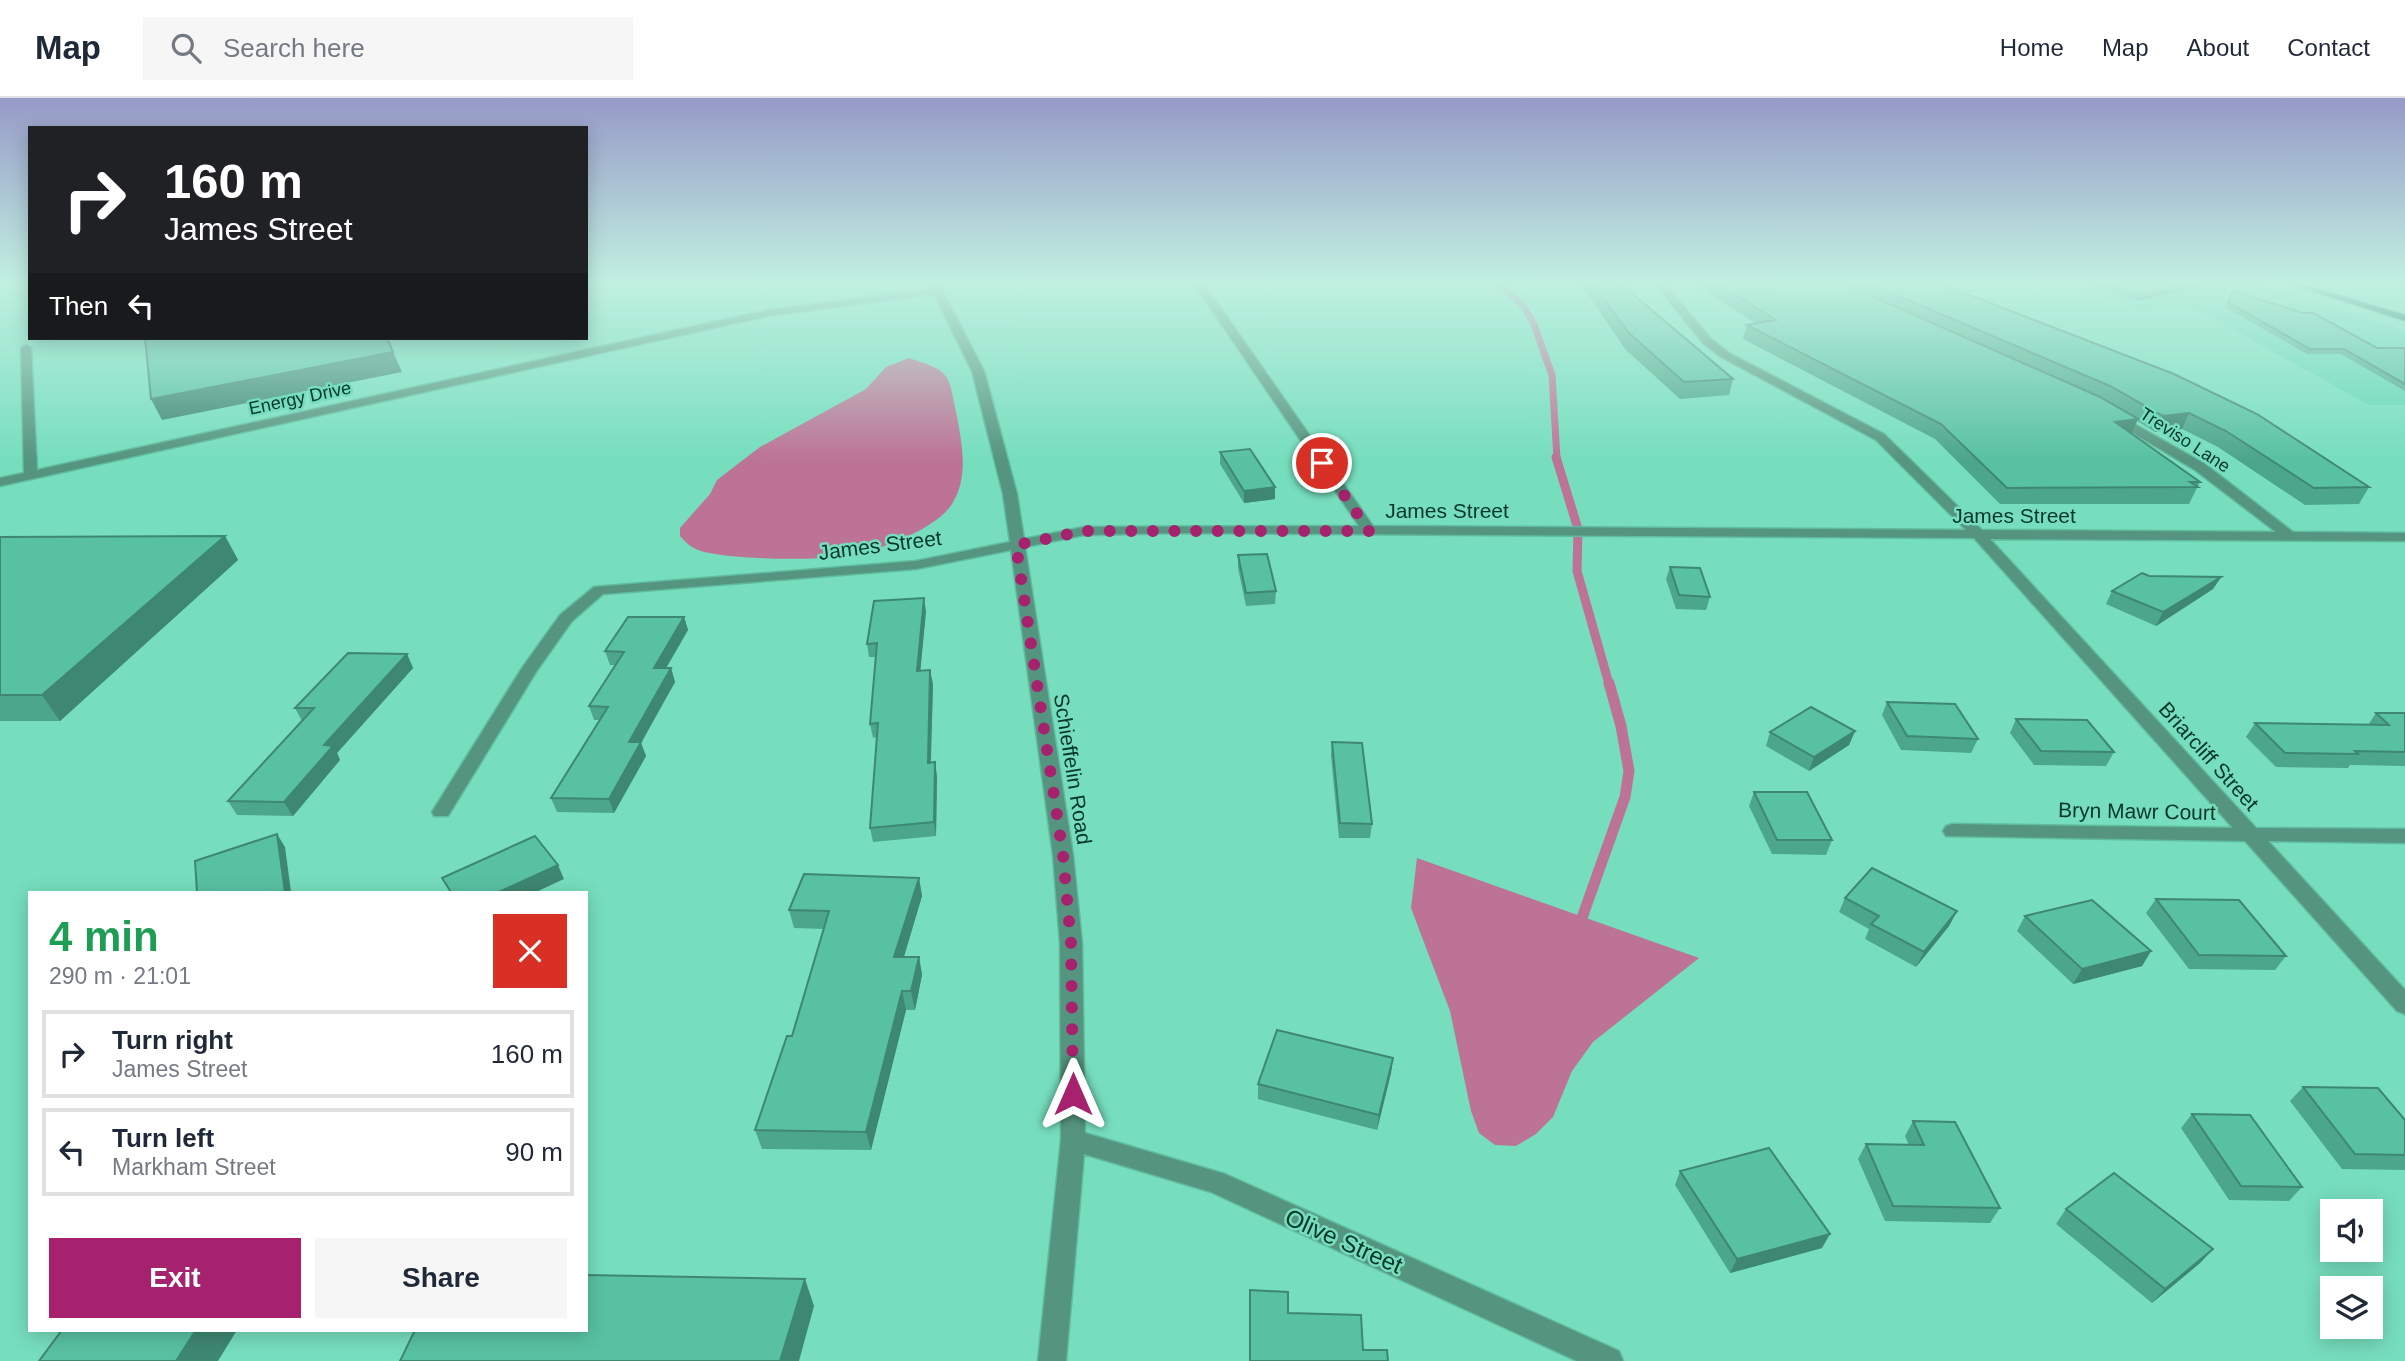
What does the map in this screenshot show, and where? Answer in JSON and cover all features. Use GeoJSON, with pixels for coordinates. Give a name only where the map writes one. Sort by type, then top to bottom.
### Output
{"type":"FeatureCollection","features":[{"type":"Feature","properties":{"kind":"street","name":"Energy Drive"},"geometry":{"type":"LineString","coordinates":[[0,482],[632,343]]}},
{"type":"Feature","properties":{"kind":"street","name":"Schieffelin Road"},"geometry":{"type":"LineString","coordinates":[[964,343],[978,371],[1010,494],[1065,880],[1074,1026],[1073,1140],[1052,1361]]}},
{"type":"Feature","properties":{"kind":"street"},"geometry":{"type":"LineString","coordinates":[[1240,343],[1369,531]]}},
{"type":"Feature","properties":{"kind":"street","name":"Briarcliff Street"},"geometry":{"type":"LineString","coordinates":[[1710,343],[1726,355],[1880,437],[1980,536],[2405,1005]]}},
{"type":"Feature","properties":{"kind":"street"},"geometry":{"type":"LineString","coordinates":[[26,348],[31,475]]}},
{"type":"Feature","properties":{"kind":"street","name":"Treviso Lane"},"geometry":{"type":"LineString","coordinates":[[2108,413],[2200,467],[2291,537]]}},
{"type":"Feature","properties":{"kind":"street","name":"James Street"},"geometry":{"type":"LineString","coordinates":[[441,813],[528,671],[566,618],[599,590],[916,565],[1084,531],[2405,537]]}},
{"type":"Feature","properties":{"kind":"street","name":"Bryn Mawr Court"},"geometry":{"type":"LineString","coordinates":[[1953,831],[2405,836]]}},
{"type":"Feature","properties":{"kind":"street","name":"Olive Street"},"geometry":{"type":"LineString","coordinates":[[1073,1140],[1216,1182],[1609,1361]]}},
{"type":"Feature","properties":{"kind":"shaded area"},"geometry":{"type":"Polygon","coordinates":[[[2257,343],[2405,343],[2405,405],[2369,405],[2257,343]]]}},
{"type":"Feature","properties":{"kind":"shaded area"},"geometry":{"type":"Polygon","coordinates":[[[909,358],[941,371],[952,391],[963,461],[961,483],[945,513],[908,536],[879,548],[841,557],[777,559],[715,554],[695,549],[680,536],[680,528],[710,494],[717,480],[760,447],[866,389],[886,367],[909,358]]]}},
{"type":"Feature","properties":{"kind":"shaded area"},"geometry":{"type":"Polygon","coordinates":[[[1417,858],[1699,958],[1593,1042],[1572,1071],[1553,1117],[1536,1134],[1516,1146],[1495,1145],[1479,1133],[1471,1111],[1450,1011],[1411,908],[1417,858]]]}},
{"type":"Feature","properties":{"kind":"building"},"geometry":{"type":"Polygon","coordinates":[[[145,343],[389,343],[393,352],[151,399],[145,343]]]}},
{"type":"Feature","properties":{"kind":"building"},"geometry":{"type":"Polygon","coordinates":[[[1640,343],[1690,343],[1733,379],[1684,382],[1640,343]]]}},
{"type":"Feature","properties":{"kind":"building"},"geometry":{"type":"Polygon","coordinates":[[[1782,343],[1978,343],[2100,397],[2138,419],[2115,422],[2200,482],[2190,482],[2198,487],[2007,488],[1941,424],[1782,343]]]}},
{"type":"Feature","properties":{"kind":"building"},"geometry":{"type":"Polygon","coordinates":[[[2009,343],[2094,343],[2174,374],[2257,414],[2369,487],[2314,488],[2226,431],[2189,413],[2163,416],[2110,386],[2009,343]]]}},
{"type":"Feature","properties":{"kind":"building"},"geometry":{"type":"Polygon","coordinates":[[[2299,343],[2368,343],[2377,348],[2405,348],[2405,384],[2344,349],[2310,349],[2299,343]]]}},
{"type":"Feature","properties":{"kind":"building"},"geometry":{"type":"Polygon","coordinates":[[[1250,449],[1275,487],[1244,491],[1220,452],[1250,449]]]}},
{"type":"Feature","properties":{"kind":"building"},"geometry":{"type":"Polygon","coordinates":[[[225,536],[42,695],[0,695],[0,537],[225,536]]]}},
{"type":"Feature","properties":{"kind":"building"},"geometry":{"type":"Polygon","coordinates":[[[1267,554],[1276,591],[1246,593],[1238,555],[1267,554]]]}},
{"type":"Feature","properties":{"kind":"building"},"geometry":{"type":"Polygon","coordinates":[[[1670,567],[1700,568],[1710,597],[1679,595],[1670,567]]]}},
{"type":"Feature","properties":{"kind":"building"},"geometry":{"type":"Polygon","coordinates":[[[2142,573],[2149,576],[2221,577],[2163,612],[2112,591],[2142,573]]]}},
{"type":"Feature","properties":{"kind":"building"},"geometry":{"type":"Polygon","coordinates":[[[924,598],[917,671],[930,670],[928,763],[935,762],[934,822],[870,828],[878,723],[870,724],[877,643],[867,644],[874,601],[924,598]]]}},
{"type":"Feature","properties":{"kind":"building"},"geometry":{"type":"Polygon","coordinates":[[[628,617],[684,617],[654,668],[671,668],[629,742],[641,742],[609,799],[551,798],[608,707],[589,706],[624,652],[605,651],[628,617]]]}},
{"type":"Feature","properties":{"kind":"building"},"geometry":{"type":"Polygon","coordinates":[[[348,653],[407,654],[324,745],[333,746],[284,802],[228,801],[314,708],[295,708],[348,653]]]}},
{"type":"Feature","properties":{"kind":"building"},"geometry":{"type":"Polygon","coordinates":[[[1887,702],[1955,704],[1978,739],[1907,736],[1887,702]]]}},
{"type":"Feature","properties":{"kind":"building"},"geometry":{"type":"Polygon","coordinates":[[[1811,707],[1855,731],[1814,757],[1770,732],[1811,707]]]}},
{"type":"Feature","properties":{"kind":"building"},"geometry":{"type":"Polygon","coordinates":[[[2376,713],[2405,713],[2405,752],[2285,753],[2255,723],[2389,725],[2376,713]]]}},
{"type":"Feature","properties":{"kind":"building"},"geometry":{"type":"Polygon","coordinates":[[[2016,719],[2087,720],[2114,752],[2041,751],[2016,719]]]}},
{"type":"Feature","properties":{"kind":"building"},"geometry":{"type":"Polygon","coordinates":[[[1332,742],[1362,743],[1372,824],[1340,823],[1332,742]]]}},
{"type":"Feature","properties":{"kind":"building"},"geometry":{"type":"Polygon","coordinates":[[[1754,792],[1807,792],[1832,840],[1777,840],[1754,792]]]}},
{"type":"Feature","properties":{"kind":"building"},"geometry":{"type":"Polygon","coordinates":[[[277,834],[285,891],[197,891],[195,861],[277,834]]]}},
{"type":"Feature","properties":{"kind":"building"},"geometry":{"type":"Polygon","coordinates":[[[535,836],[558,865],[501,891],[450,891],[442,878],[535,836]]]}},
{"type":"Feature","properties":{"kind":"building"},"geometry":{"type":"Polygon","coordinates":[[[1872,868],[1957,911],[1924,952],[1871,924],[1879,916],[1845,898],[1872,868]]]}},
{"type":"Feature","properties":{"kind":"building"},"geometry":{"type":"Polygon","coordinates":[[[804,874],[919,878],[894,957],[919,957],[911,991],[902,991],[866,1132],[755,1130],[787,1036],[792,1036],[829,911],[789,910],[804,874]]]}},
{"type":"Feature","properties":{"kind":"building"},"geometry":{"type":"Polygon","coordinates":[[[2156,899],[2239,900],[2286,956],[2199,955],[2156,899]]]}},
{"type":"Feature","properties":{"kind":"building"},"geometry":{"type":"Polygon","coordinates":[[[2092,900],[2151,951],[2082,969],[2025,916],[2092,900]]]}},
{"type":"Feature","properties":{"kind":"building"},"geometry":{"type":"Polygon","coordinates":[[[1277,1030],[1393,1058],[1379,1115],[1258,1084],[1277,1030]]]}},
{"type":"Feature","properties":{"kind":"building"},"geometry":{"type":"Polygon","coordinates":[[[2303,1087],[2378,1088],[2405,1120],[2405,1155],[2355,1154],[2303,1087]]]}},
{"type":"Feature","properties":{"kind":"building"},"geometry":{"type":"Polygon","coordinates":[[[2192,1114],[2250,1115],[2302,1187],[2241,1186],[2192,1114]]]}},
{"type":"Feature","properties":{"kind":"building"},"geometry":{"type":"Polygon","coordinates":[[[1913,1121],[1955,1122],[2000,1208],[1893,1206],[1866,1144],[1924,1145],[1913,1121]]]}},
{"type":"Feature","properties":{"kind":"building"},"geometry":{"type":"Polygon","coordinates":[[[1769,1148],[1830,1234],[1737,1259],[1680,1171],[1769,1148]]]}},
{"type":"Feature","properties":{"kind":"building"},"geometry":{"type":"Polygon","coordinates":[[[2114,1173],[2213,1249],[2165,1289],[2066,1209],[2114,1173]]]}},
{"type":"Feature","properties":{"kind":"building"},"geometry":{"type":"Polygon","coordinates":[[[588,1275],[805,1279],[780,1361],[400,1361],[414,1332],[588,1332],[588,1275]]]}},
{"type":"Feature","properties":{"kind":"building"},"geometry":{"type":"Polygon","coordinates":[[[1250,1290],[1288,1292],[1288,1313],[1361,1315],[1363,1350],[1387,1350],[1388,1361],[1250,1361],[1250,1290]]]}},
{"type":"Feature","properties":{"kind":"building"},"geometry":{"type":"Polygon","coordinates":[[[61,1332],[195,1332],[176,1361],[39,1361],[61,1332]]]}},
{"type":"Feature","properties":{"kind":"waterway"},"geometry":{"type":"LineString","coordinates":[[1541,343],[1552,375],[1557,458]]}},
{"type":"Feature","properties":{"kind":"waterway"},"geometry":{"type":"LineString","coordinates":[[1556,457],[1578,529],[1577,571],[1609,684]]}},
{"type":"Feature","properties":{"kind":"waterway"},"geometry":{"type":"LineString","coordinates":[[1578,929],[1625,797],[1629,771],[1621,726],[1609,683]]}},
{"type":"Feature","properties":{"kind":"route"},"geometry":{"type":"LineString","coordinates":[[1073,1094],[1071,943],[1063,855],[1016,545],[1084,531],[1369,531],[1322,463]]}}]}
